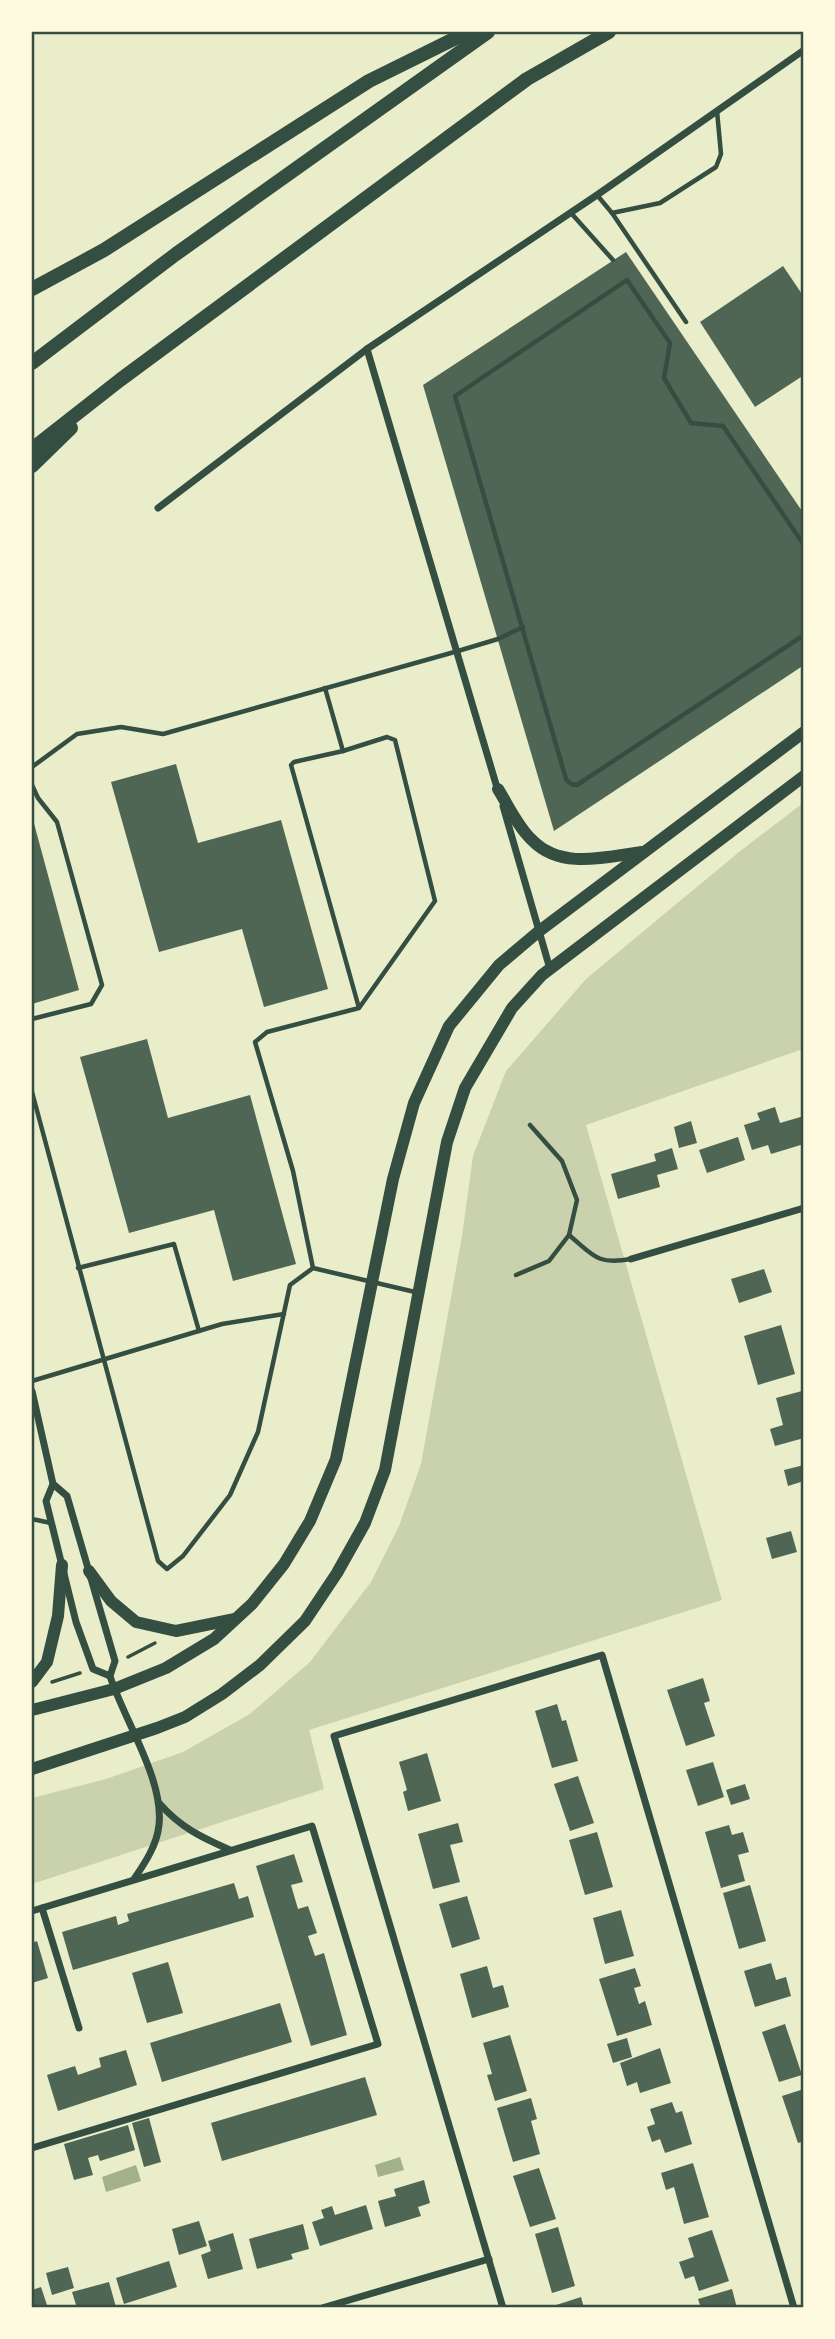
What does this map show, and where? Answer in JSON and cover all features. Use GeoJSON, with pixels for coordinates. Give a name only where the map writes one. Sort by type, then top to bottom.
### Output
{"type":"FeatureCollection","features":[{"type":"Feature","properties":{"kind":"highway"},"geometry":{"type":"LineString","coordinates":[[32,289],[127,235],[369,81],[468,32]]}},
{"type":"Feature","properties":{"kind":"highway"},"geometry":{"type":"LineString","coordinates":[[32,363],[186,246],[488,32]]}},
{"type":"Feature","properties":{"kind":"highway"},"geometry":{"type":"LineString","coordinates":[[32,449],[120,380],[527,79],[609,32]]}},
{"type":"Feature","properties":{"kind":"highway"},"geometry":{"type":"LineString","coordinates":[[32,466],[120,380]]}},
{"type":"Feature","properties":{"kind":"main road"},"geometry":{"type":"LineString","coordinates":[[32,1710],[166,1668],[214,1639],[252,1604],[284,1564],[310,1521],[336,1459],[393,1179],[414,1102],[449,1027],[499,965],[538,932],[803,732]]}},
{"type":"Feature","properties":{"kind":"main road"},"geometry":{"type":"LineString","coordinates":[[32,1769],[136,1736],[185,1717],[222,1694],[260,1665],[305,1621],[337,1573],[365,1523],[385,1470],[447,1142],[465,1088],[512,1008],[550,969],[803,776]]}},
{"type":"Feature","properties":{"kind":"main road"},"geometry":{"type":"LineString","coordinates":[[498,789],[531,840],[556,858],[591,859],[646,851]]}},
{"type":"Feature","properties":{"kind":"main road"},"geometry":{"type":"LineString","coordinates":[[32,1682],[47,1662],[58,1616],[62,1565]]}},
{"type":"Feature","properties":{"kind":"main road"},"geometry":{"type":"LineString","coordinates":[[89,1571],[111,1601],[136,1622],[176,1631],[235,1619]]}},
{"type":"Feature","properties":{"kind":"street"},"geometry":{"type":"LineString","coordinates":[[159,508],[367,349],[597,195],[803,50]]}},
{"type":"Feature","properties":{"kind":"street"},"geometry":{"type":"LineString","coordinates":[[367,349],[550,969]]}},
{"type":"Feature","properties":{"kind":"street"},"geometry":{"type":"LineString","coordinates":[[631,1259],[803,1208]]}},
{"type":"Feature","properties":{"kind":"street"},"geometry":{"type":"LineString","coordinates":[[32,1391],[53,1485],[46,1501],[76,1622],[93,1669],[112,1683],[136,1736],[159,1803],[159,1827],[153,1847],[133,1880]]}},
{"type":"Feature","properties":{"kind":"street"},"geometry":{"type":"LineString","coordinates":[[53,1485],[67,1496],[115,1661],[112,1683]]}},
{"type":"Feature","properties":{"kind":"street"},"geometry":{"type":"LineString","coordinates":[[503,2308],[334,1736],[602,1655],[794,2308]]}},
{"type":"Feature","properties":{"kind":"street"},"geometry":{"type":"LineString","coordinates":[[159,1803],[175,1821],[231,1850]]}},
{"type":"Feature","properties":{"kind":"street"},"geometry":{"type":"LineString","coordinates":[[32,1911],[312,1826],[378,2044],[32,2148]]}},
{"type":"Feature","properties":{"kind":"street"},"geometry":{"type":"LineString","coordinates":[[42,1908],[79,2028]]}},
{"type":"Feature","properties":{"kind":"street"},"geometry":{"type":"LineString","coordinates":[[322,2308],[489,2259]]}},
{"type":"Feature","properties":{"kind":"lane"},"geometry":{"type":"LineString","coordinates":[[612,213],[660,204],[716,167],[721,154],[717,111]]}},
{"type":"Feature","properties":{"kind":"lane"},"geometry":{"type":"LineString","coordinates":[[597,195],[686,322]]}},
{"type":"Feature","properties":{"kind":"lane"},"geometry":{"type":"LineString","coordinates":[[570,213],[613,260]]}},
{"type":"Feature","properties":{"kind":"lane"},"geometry":{"type":"LineString","coordinates":[[803,545],[723,425],[691,423],[664,377],[670,343],[630,282],[624,281],[455,396],[566,779],[571,784],[578,785],[803,635]]}},
{"type":"Feature","properties":{"kind":"lane"},"geometry":{"type":"LineString","coordinates":[[32,767],[77,734],[121,727],[163,734],[458,651],[498,639],[523,627]]}},
{"type":"Feature","properties":{"kind":"lane"},"geometry":{"type":"LineString","coordinates":[[326,688],[343,751]]}},
{"type":"Feature","properties":{"kind":"lane"},"geometry":{"type":"LineString","coordinates":[[313,1268],[293,1171],[255,1042],[267,1032],[359,1009],[435,901],[396,740],[387,737],[294,762],[291,770],[359,1009]]}},
{"type":"Feature","properties":{"kind":"lane"},"geometry":{"type":"LineString","coordinates":[[32,785],[38,798],[57,821],[102,985],[91,1004],[32,1019]]}},
{"type":"Feature","properties":{"kind":"lane"},"geometry":{"type":"LineString","coordinates":[[32,1092],[158,1561],[167,1569],[183,1556],[230,1495],[258,1432],[290,1285],[313,1268],[419,1293]]}},
{"type":"Feature","properties":{"kind":"lane"},"geometry":{"type":"LineString","coordinates":[[516,1275],[549,1261],[569,1235],[577,1200],[562,1161],[530,1125]]}},
{"type":"Feature","properties":{"kind":"lane"},"geometry":{"type":"LineString","coordinates":[[569,1235],[596,1258],[610,1263],[631,1259]]}},
{"type":"Feature","properties":{"kind":"lane"},"geometry":{"type":"LineString","coordinates":[[78,1268],[174,1244],[199,1331]]}},
{"type":"Feature","properties":{"kind":"lane"},"geometry":{"type":"LineString","coordinates":[[32,1381],[222,1324],[284,1314]]}},
{"type":"Feature","properties":{"kind":"lane"},"geometry":{"type":"LineString","coordinates":[[32,1519],[52,1524]]}},
{"type":"Feature","properties":{"kind":"path"},"geometry":{"type":"LineString","coordinates":[[131,1656],[160,1640]]}},
{"type":"Feature","properties":{"kind":"path"},"geometry":{"type":"LineString","coordinates":[[51,1683],[78,1674],[81,1683]]}},
{"type":"Feature","properties":{"kind":"shaded area"},"geometry":{"type":"Polygon","coordinates":[[[803,803],[803,1049],[586,1125],[722,1600],[309,1730],[324,1789],[32,1884],[32,1798],[106,1779],[183,1752],[250,1714],[310,1662],[371,1582],[399,1526],[421,1464],[462,1236],[473,1156],[506,1071],[586,979],[739,852],[803,803]]]}},
{"type":"Feature","properties":{"kind":"shaded area"},"geometry":{"type":"Polygon","coordinates":[[[400,2157],[404,2170],[378,2177],[375,2165],[400,2157]]]}},
{"type":"Feature","properties":{"kind":"shaded area"},"geometry":{"type":"Polygon","coordinates":[[[136,2165],[141,2181],[106,2192],[102,2177],[136,2165]]]}},
{"type":"Feature","properties":{"kind":"building"},"geometry":{"type":"Polygon","coordinates":[[[626,252],[804,514],[804,665],[554,831],[423,385],[626,252]]]}},
{"type":"Feature","properties":{"kind":"building"},"geometry":{"type":"Polygon","coordinates":[[[783,266],[804,297],[804,375],[755,407],[700,322],[783,266]]]}},
{"type":"Feature","properties":{"kind":"building"},"geometry":{"type":"Polygon","coordinates":[[[176,764],[198,843],[281,820],[328,989],[264,1007],[242,929],[159,952],[111,782],[176,764]]]}},
{"type":"Feature","properties":{"kind":"building"},"geometry":{"type":"Polygon","coordinates":[[[32,816],[79,990],[32,1004],[32,816]]]}},
{"type":"Feature","properties":{"kind":"building"},"geometry":{"type":"Polygon","coordinates":[[[147,1039],[168,1118],[250,1095],[296,1264],[233,1281],[214,1210],[129,1233],[80,1057],[147,1039]]]}},
{"type":"Feature","properties":{"kind":"building"},"geometry":{"type":"Polygon","coordinates":[[[775,1107],[780,1123],[804,1116],[804,1144],[771,1154],[768,1145],[752,1150],[744,1125],[760,1120],[757,1113],[775,1107]]]}},
{"type":"Feature","properties":{"kind":"building"},"geometry":{"type":"Polygon","coordinates":[[[691,1121],[697,1143],[679,1148],[674,1127],[691,1121]]]}},
{"type":"Feature","properties":{"kind":"building"},"geometry":{"type":"Polygon","coordinates":[[[738,1137],[745,1160],[707,1173],[699,1150],[738,1137]]]}},
{"type":"Feature","properties":{"kind":"building"},"geometry":{"type":"Polygon","coordinates":[[[672,1148],[678,1169],[657,1175],[660,1187],[618,1199],[611,1174],[656,1161],[654,1154],[672,1148]]]}},
{"type":"Feature","properties":{"kind":"building"},"geometry":{"type":"Polygon","coordinates":[[[764,1269],[772,1292],[739,1303],[731,1279],[764,1269]]]}},
{"type":"Feature","properties":{"kind":"building"},"geometry":{"type":"Polygon","coordinates":[[[781,1325],[795,1374],[758,1385],[744,1336],[781,1325]]]}},
{"type":"Feature","properties":{"kind":"building"},"geometry":{"type":"Polygon","coordinates":[[[802,1391],[804,1438],[775,1446],[770,1429],[783,1425],[776,1398],[802,1391]]]}},
{"type":"Feature","properties":{"kind":"building"},"geometry":{"type":"Polygon","coordinates":[[[804,1465],[804,1481],[788,1486],[784,1470],[804,1465]]]}},
{"type":"Feature","properties":{"kind":"building"},"geometry":{"type":"Polygon","coordinates":[[[791,1531],[797,1552],[772,1559],[766,1538],[791,1531]]]}},
{"type":"Feature","properties":{"kind":"building"},"geometry":{"type":"Polygon","coordinates":[[[703,1678],[710,1701],[704,1703],[715,1736],[686,1746],[667,1690],[703,1678]]]}},
{"type":"Feature","properties":{"kind":"building"},"geometry":{"type":"Polygon","coordinates":[[[557,1704],[562,1721],[566,1720],[578,1761],[552,1768],[535,1711],[557,1704]]]}},
{"type":"Feature","properties":{"kind":"building"},"geometry":{"type":"Polygon","coordinates":[[[427,1753],[441,1801],[408,1811],[403,1792],[407,1790],[399,1762],[427,1753]]]}},
{"type":"Feature","properties":{"kind":"building"},"geometry":{"type":"Polygon","coordinates":[[[713,1762],[724,1797],[698,1806],[686,1770],[713,1762]]]}},
{"type":"Feature","properties":{"kind":"building"},"geometry":{"type":"Polygon","coordinates":[[[578,1776],[594,1823],[570,1831],[554,1784],[578,1776]]]}},
{"type":"Feature","properties":{"kind":"building"},"geometry":{"type":"Polygon","coordinates":[[[745,1784],[750,1799],[731,1805],[726,1790],[745,1784]]]}},
{"type":"Feature","properties":{"kind":"building"},"geometry":{"type":"Polygon","coordinates":[[[458,1823],[463,1842],[450,1845],[460,1882],[433,1889],[418,1834],[458,1823]]]}},
{"type":"Feature","properties":{"kind":"building"},"geometry":{"type":"Polygon","coordinates":[[[729,1825],[732,1835],[743,1832],[749,1852],[738,1855],[745,1881],[721,1888],[705,1832],[729,1825]]]}},
{"type":"Feature","properties":{"kind":"building"},"geometry":{"type":"Polygon","coordinates":[[[597,1832],[613,1887],[585,1895],[569,1840],[597,1832]]]}},
{"type":"Feature","properties":{"kind":"building"},"geometry":{"type":"Polygon","coordinates":[[[294,1854],[303,1882],[291,1885],[298,1909],[308,1906],[317,1933],[308,1936],[315,1956],[324,1953],[347,2035],[311,2046],[256,1866],[294,1854]]]}},
{"type":"Feature","properties":{"kind":"building"},"geometry":{"type":"Polygon","coordinates":[[[234,1883],[239,1899],[248,1896],[254,1917],[73,1970],[62,1932],[116,1916],[118,1925],[129,1921],[127,1914],[234,1883]]]}},
{"type":"Feature","properties":{"kind":"building"},"geometry":{"type":"Polygon","coordinates":[[[750,1885],[766,1941],[739,1949],[723,1893],[750,1885]]]}},
{"type":"Feature","properties":{"kind":"building"},"geometry":{"type":"Polygon","coordinates":[[[467,1896],[480,1939],[452,1948],[439,1904],[467,1896]]]}},
{"type":"Feature","properties":{"kind":"building"},"geometry":{"type":"Polygon","coordinates":[[[621,1910],[634,1956],[605,1964],[593,1918],[621,1910]]]}},
{"type":"Feature","properties":{"kind":"building"},"geometry":{"type":"Polygon","coordinates":[[[37,1941],[48,1978],[32,1983],[32,1943],[37,1941]]]}},
{"type":"Feature","properties":{"kind":"building"},"geometry":{"type":"Polygon","coordinates":[[[168,1962],[183,2013],[147,2023],[132,1973],[168,1962]]]}},
{"type":"Feature","properties":{"kind":"building"},"geometry":{"type":"Polygon","coordinates":[[[771,1963],[776,1980],[786,1977],[791,1996],[755,2007],[744,1971],[771,1963]]]}},
{"type":"Feature","properties":{"kind":"building"},"geometry":{"type":"Polygon","coordinates":[[[487,1966],[493,1988],[503,1985],[509,2007],[472,2018],[460,1974],[487,1966]]]}},
{"type":"Feature","properties":{"kind":"building"},"geometry":{"type":"Polygon","coordinates":[[[635,1968],[641,1986],[634,1988],[639,2004],[645,2001],[652,2025],[617,2036],[599,1979],[635,1968]]]}},
{"type":"Feature","properties":{"kind":"building"},"geometry":{"type":"Polygon","coordinates":[[[280,2003],[292,2042],[162,2082],[150,2043],[280,2003]]]}},
{"type":"Feature","properties":{"kind":"building"},"geometry":{"type":"Polygon","coordinates":[[[785,2024],[802,2075],[779,2082],[762,2032],[785,2024]]]}},
{"type":"Feature","properties":{"kind":"building"},"geometry":{"type":"Polygon","coordinates":[[[510,2035],[527,2091],[495,2101],[487,2075],[492,2074],[483,2043],[510,2035]]]}},
{"type":"Feature","properties":{"kind":"building"},"geometry":{"type":"Polygon","coordinates":[[[627,2038],[632,2057],[613,2063],[607,2044],[627,2038]]]}},
{"type":"Feature","properties":{"kind":"building"},"geometry":{"type":"Polygon","coordinates":[[[660,2048],[671,2083],[640,2093],[637,2082],[627,2086],[620,2063],[660,2048]]]}},
{"type":"Feature","properties":{"kind":"building"},"geometry":{"type":"Polygon","coordinates":[[[126,2050],[137,2085],[58,2111],[47,2075],[75,2066],[78,2075],[101,2067],[99,2058],[126,2050]]]}},
{"type":"Feature","properties":{"kind":"building"},"geometry":{"type":"Polygon","coordinates":[[[365,2077],[377,2115],[222,2161],[211,2123],[365,2077]]]}},
{"type":"Feature","properties":{"kind":"building"},"geometry":{"type":"Polygon","coordinates":[[[804,2089],[804,2141],[798,2143],[782,2096],[804,2089]]]}},
{"type":"Feature","properties":{"kind":"building"},"geometry":{"type":"Polygon","coordinates":[[[531,2098],[537,2119],[531,2121],[540,2154],[513,2162],[497,2108],[531,2098]]]}},
{"type":"Feature","properties":{"kind":"building"},"geometry":{"type":"Polygon","coordinates":[[[672,2102],[676,2113],[682,2111],[692,2144],[665,2153],[660,2139],[652,2142],[647,2127],[655,2124],[650,2109],[672,2102]]]}},
{"type":"Feature","properties":{"kind":"building"},"geometry":{"type":"Polygon","coordinates":[[[149,2118],[161,2162],[144,2167],[132,2123],[149,2118]]]}},
{"type":"Feature","properties":{"kind":"building"},"geometry":{"type":"Polygon","coordinates":[[[128,2125],[135,2150],[100,2161],[98,2155],[88,2158],[93,2175],[74,2180],[64,2144],[128,2125]]]}},
{"type":"Feature","properties":{"kind":"building"},"geometry":{"type":"Polygon","coordinates":[[[693,2163],[709,2217],[684,2224],[674,2187],[666,2190],[661,2173],[693,2163]]]}},
{"type":"Feature","properties":{"kind":"building"},"geometry":{"type":"Polygon","coordinates":[[[539,2168],[556,2219],[530,2227],[513,2176],[539,2168]]]}},
{"type":"Feature","properties":{"kind":"building"},"geometry":{"type":"Polygon","coordinates":[[[424,2180],[430,2203],[418,2207],[421,2216],[385,2227],[378,2201],[396,2196],[394,2189],[424,2180]]]}},
{"type":"Feature","properties":{"kind":"building"},"geometry":{"type":"Polygon","coordinates":[[[366,2205],[373,2229],[320,2246],[312,2222],[324,2218],[321,2210],[332,2206],[335,2215],[366,2205]]]}},
{"type":"Feature","properties":{"kind":"building"},"geometry":{"type":"Polygon","coordinates":[[[199,2221],[207,2246],[179,2255],[172,2229],[199,2221]]]}},
{"type":"Feature","properties":{"kind":"building"},"geometry":{"type":"Polygon","coordinates":[[[303,2224],[309,2249],[291,2254],[293,2259],[257,2269],[249,2239],[303,2224]]]}},
{"type":"Feature","properties":{"kind":"building"},"geometry":{"type":"Polygon","coordinates":[[[558,2227],[575,2286],[552,2293],[535,2234],[558,2227]]]}},
{"type":"Feature","properties":{"kind":"building"},"geometry":{"type":"Polygon","coordinates":[[[712,2230],[729,2281],[699,2291],[694,2276],[685,2279],[679,2262],[694,2257],[688,2238],[712,2230]]]}},
{"type":"Feature","properties":{"kind":"building"},"geometry":{"type":"Polygon","coordinates":[[[233,2233],[243,2269],[208,2279],[201,2255],[211,2251],[208,2241],[233,2233]]]}},
{"type":"Feature","properties":{"kind":"building"},"geometry":{"type":"Polygon","coordinates":[[[169,2261],[177,2287],[124,2304],[116,2278],[169,2261]]]}},
{"type":"Feature","properties":{"kind":"building"},"geometry":{"type":"Polygon","coordinates":[[[68,2267],[74,2288],[52,2295],[46,2273],[68,2267]]]}},
{"type":"Feature","properties":{"kind":"building"},"geometry":{"type":"Polygon","coordinates":[[[109,2282],[116,2307],[77,2308],[72,2292],[109,2282]]]}},
{"type":"Feature","properties":{"kind":"building"},"geometry":{"type":"Polygon","coordinates":[[[41,2287],[48,2308],[32,2308],[32,2290],[41,2287]]]}},
{"type":"Feature","properties":{"kind":"building"},"geometry":{"type":"Polygon","coordinates":[[[732,2289],[737,2308],[701,2308],[698,2299],[732,2289]]]}},
{"type":"Feature","properties":{"kind":"building"},"geometry":{"type":"Polygon","coordinates":[[[581,2297],[584,2308],[550,2308],[550,2307],[581,2297]]]}}]}
